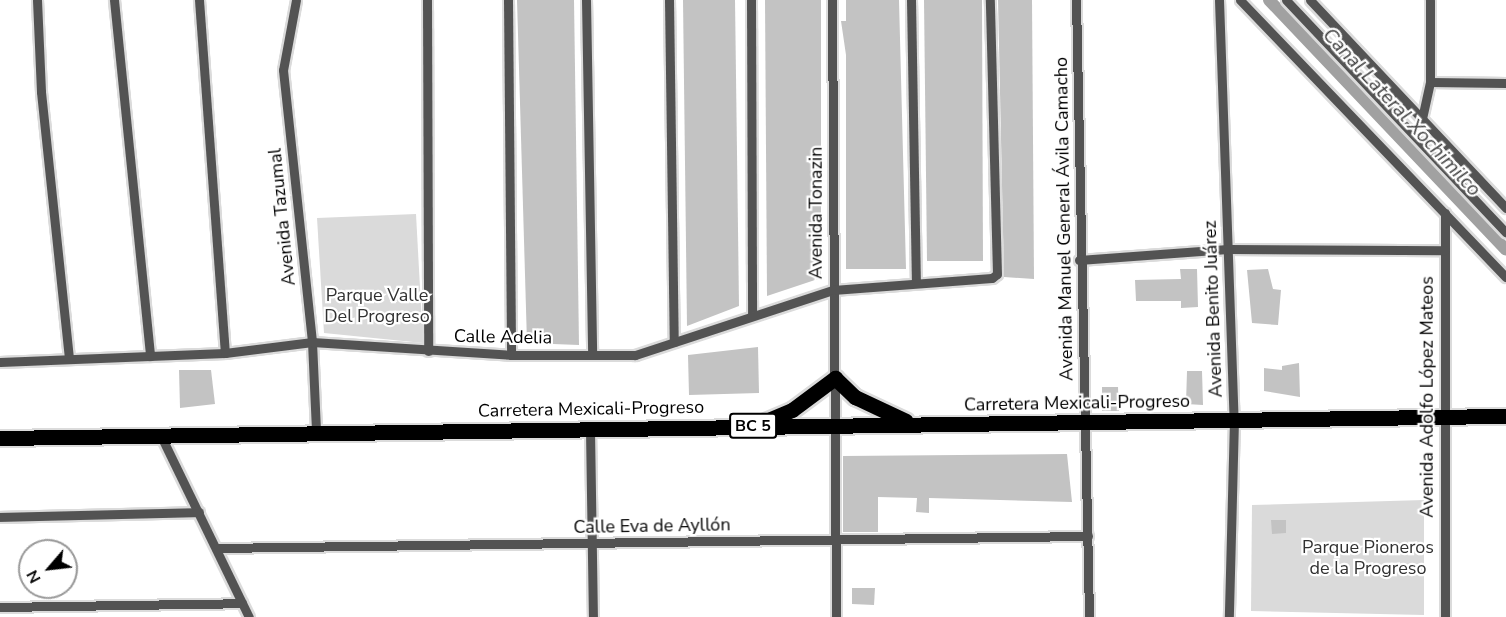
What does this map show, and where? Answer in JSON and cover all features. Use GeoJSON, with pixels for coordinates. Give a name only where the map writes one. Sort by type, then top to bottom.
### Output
{"type":"FeatureCollection","features":[{"type":"Feature","properties":{"kind":"main road"},"geometry":{"type":"LineString","coordinates":[[753,426],[792,410],[835,378],[855,397],[913,424]]}},
{"type":"Feature","properties":{"kind":"main road","name":"Carretera Mexicali-Progreso"},"geometry":{"type":"LineString","coordinates":[[0,438],[316,431],[837,427],[1506,416]]}},
{"type":"Feature","properties":{"kind":"street"},"geometry":{"type":"LineString","coordinates":[[37,0],[41,92],[69,359]]}},
{"type":"Feature","properties":{"kind":"street"},"geometry":{"type":"LineString","coordinates":[[114,0],[150,356]]}},
{"type":"Feature","properties":{"kind":"street"},"geometry":{"type":"LineString","coordinates":[[199,0],[225,353]]}},
{"type":"Feature","properties":{"kind":"street","name":"Avenida Tazumal"},"geometry":{"type":"LineString","coordinates":[[296,0],[283,70],[312,342],[316,431]]}},
{"type":"Feature","properties":{"kind":"street"},"geometry":{"type":"LineString","coordinates":[[427,0],[428,351]]}},
{"type":"Feature","properties":{"kind":"street"},"geometry":{"type":"LineString","coordinates":[[508,0],[511,355]]}},
{"type":"Feature","properties":{"kind":"street"},"geometry":{"type":"LineString","coordinates":[[586,0],[592,354]]}},
{"type":"Feature","properties":{"kind":"street"},"geometry":{"type":"LineString","coordinates":[[669,0],[674,342]]}},
{"type":"Feature","properties":{"kind":"street"},"geometry":{"type":"LineString","coordinates":[[751,0],[752,314]]}},
{"type":"Feature","properties":{"kind":"street","name":"Avenida Tonazin"},"geometry":{"type":"LineString","coordinates":[[832,0],[833,290],[837,427],[836,617]]}},
{"type":"Feature","properties":{"kind":"street"},"geometry":{"type":"LineString","coordinates":[[911,0],[916,282]]}},
{"type":"Feature","properties":{"kind":"street","name":"Calle Adelia"},"geometry":{"type":"LineString","coordinates":[[0,362],[225,353],[312,342],[511,355],[635,355],[752,314],[833,290],[995,276],[990,0]]}},
{"type":"Feature","properties":{"kind":"street","name":"Avenida Manuel General Ávila Camacho"},"geometry":{"type":"LineString","coordinates":[[1076,0],[1079,260],[1086,423],[1089,617]]}},
{"type":"Feature","properties":{"kind":"street","name":"Avenida Benito Juárez"},"geometry":{"type":"LineString","coordinates":[[1220,0],[1234,420],[1229,617]]}},
{"type":"Feature","properties":{"kind":"street"},"geometry":{"type":"LineString","coordinates":[[1240,0],[1506,277]]}},
{"type":"Feature","properties":{"kind":"street"},"geometry":{"type":"LineString","coordinates":[[1286,0],[1418,137],[1506,233]]}},
{"type":"Feature","properties":{"kind":"street"},"geometry":{"type":"LineString","coordinates":[[1310,0],[1421,121],[1506,208]]}},
{"type":"Feature","properties":{"kind":"street"},"geometry":{"type":"LineString","coordinates":[[1418,137],[1430,82],[1430,0]]}},
{"type":"Feature","properties":{"kind":"street"},"geometry":{"type":"LineString","coordinates":[[1430,82],[1506,83]]}},
{"type":"Feature","properties":{"kind":"street","name":"Avenida Adolfo López Mateos"},"geometry":{"type":"LineString","coordinates":[[1445,213],[1441,417],[1445,617]]}},
{"type":"Feature","properties":{"kind":"street"},"geometry":{"type":"LineString","coordinates":[[1079,260],[1228,249],[1445,250]]}},
{"type":"Feature","properties":{"kind":"street"},"geometry":{"type":"LineString","coordinates":[[590,430],[593,617]]}},
{"type":"Feature","properties":{"kind":"street"},"geometry":{"type":"LineString","coordinates":[[160,434],[200,512],[249,617]]}},
{"type":"Feature","properties":{"kind":"street"},"geometry":{"type":"LineString","coordinates":[[0,517],[200,512]]}},
{"type":"Feature","properties":{"kind":"street","name":"Calle Eva de Ayllón"},"geometry":{"type":"LineString","coordinates":[[216,548],[1088,536]]}},
{"type":"Feature","properties":{"kind":"street"},"geometry":{"type":"LineString","coordinates":[[0,607],[242,603]]}},
{"type":"Feature","properties":{"kind":"green space","name":"Parque Valle Del Progreso"},"geometry":{"type":"Polygon","coordinates":[[[416,214],[423,343],[324,333],[317,218],[416,214]]]}},
{"type":"Feature","properties":{"kind":"green space","name":"Parque Pioneros de la Progreso"},"geometry":{"type":"Polygon","coordinates":[[[1424,500],[1424,615],[1251,611],[1252,505],[1424,500]]]}},
{"type":"Feature","properties":{"kind":"building"},"geometry":{"type":"Polygon","coordinates":[[[517,0],[574,0],[579,345],[527,343],[517,0]]]}},
{"type":"Feature","properties":{"kind":"building"},"geometry":{"type":"Polygon","coordinates":[[[683,0],[735,0],[739,306],[687,326],[683,0]]]}},
{"type":"Feature","properties":{"kind":"building"},"geometry":{"type":"Polygon","coordinates":[[[765,0],[821,0],[821,278],[767,296],[765,0]]]}},
{"type":"Feature","properties":{"kind":"building"},"geometry":{"type":"Polygon","coordinates":[[[846,0],[899,0],[906,269],[846,269],[846,55],[841,21],[846,21],[846,0]]]}},
{"type":"Feature","properties":{"kind":"building"},"geometry":{"type":"Polygon","coordinates":[[[924,0],[982,0],[983,261],[927,261],[924,0]]]}},
{"type":"Feature","properties":{"kind":"building"},"geometry":{"type":"Polygon","coordinates":[[[998,0],[1032,0],[1034,279],[1004,277],[998,0]]]}},
{"type":"Feature","properties":{"kind":"building"},"geometry":{"type":"Polygon","coordinates":[[[1180,269],[1197,269],[1198,307],[1181,308],[1181,301],[1136,301],[1135,280],[1181,279],[1180,269]]]}},
{"type":"Feature","properties":{"kind":"building"},"geometry":{"type":"Polygon","coordinates":[[[1268,269],[1273,289],[1281,290],[1278,325],[1252,323],[1247,270],[1268,269]]]}},
{"type":"Feature","properties":{"kind":"building"},"geometry":{"type":"Polygon","coordinates":[[[758,347],[759,393],[689,395],[688,355],[758,347]]]}},
{"type":"Feature","properties":{"kind":"building"},"geometry":{"type":"Polygon","coordinates":[[[1299,363],[1300,397],[1264,391],[1264,368],[1282,370],[1282,366],[1299,363]]]}},
{"type":"Feature","properties":{"kind":"building"},"geometry":{"type":"Polygon","coordinates":[[[179,370],[211,370],[215,404],[180,408],[179,370]]]}},
{"type":"Feature","properties":{"kind":"building"},"geometry":{"type":"Polygon","coordinates":[[[1187,371],[1202,371],[1203,405],[1186,404],[1187,371]]]}},
{"type":"Feature","properties":{"kind":"building"},"geometry":{"type":"Polygon","coordinates":[[[1102,387],[1118,387],[1119,411],[1102,411],[1102,387]]]}},
{"type":"Feature","properties":{"kind":"building"},"geometry":{"type":"Polygon","coordinates":[[[1067,454],[1072,502],[929,498],[929,513],[916,512],[917,498],[878,497],[878,532],[843,532],[843,456],[1067,454]]]}},
{"type":"Feature","properties":{"kind":"building"},"geometry":{"type":"Polygon","coordinates":[[[1271,520],[1286,520],[1286,533],[1272,534],[1271,520]]]}},
{"type":"Feature","properties":{"kind":"building"},"geometry":{"type":"Polygon","coordinates":[[[852,588],[875,588],[874,605],[852,604],[852,588]]]}},
{"type":"Feature","properties":{"kind":"waterway","name":"Canal Lateral Xochimilco"},"geometry":{"type":"LineString","coordinates":[[1269,0],[1506,250]]}}]}
